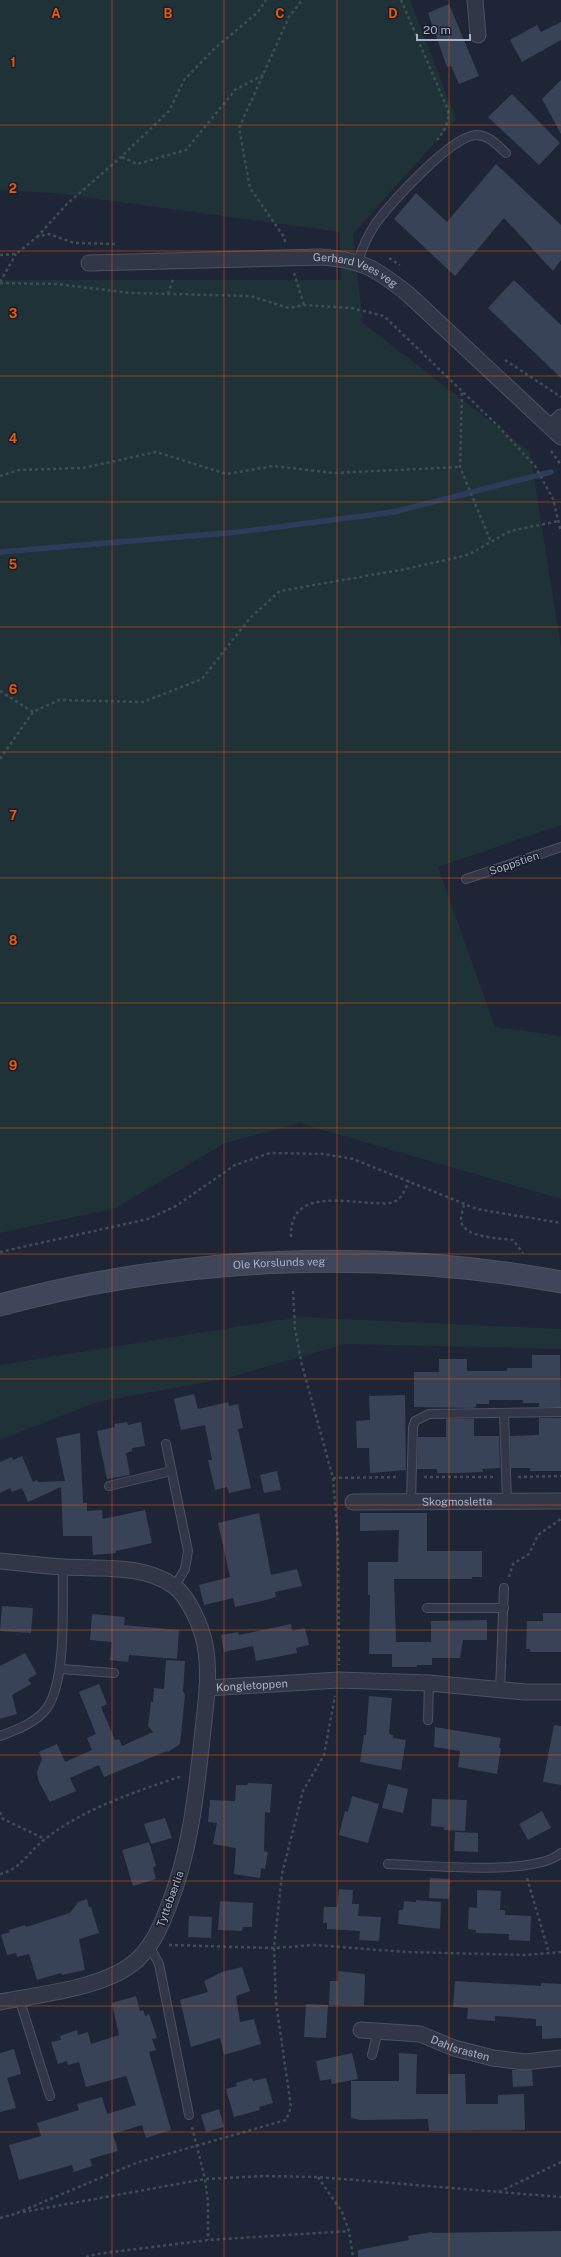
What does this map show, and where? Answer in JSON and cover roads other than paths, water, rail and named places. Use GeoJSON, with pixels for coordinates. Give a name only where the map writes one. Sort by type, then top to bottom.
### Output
{"type":"FeatureCollection","features":[{"type":"Feature","properties":{"kind":"street"},"geometry":{"type":"LineString","coordinates":[[475,0],[478,35]]}},
{"type":"Feature","properties":{"kind":"street","name":"Gerhard Vees veg"},"geometry":{"type":"LineString","coordinates":[[89,263],[321,257],[358,262],[389,278],[558,427]]}},
{"type":"Feature","properties":{"kind":"street","name":"Ole Korslunds veg"},"geometry":{"type":"LineString","coordinates":[[0,1305],[75,1288],[160,1273],[277,1263],[353,1262],[440,1266],[516,1273],[561,1282]]}},
{"type":"Feature","properties":{"kind":"street","name":"Skogmosletta"},"geometry":{"type":"LineString","coordinates":[[353,1502],[561,1501]]}},
{"type":"Feature","properties":{"kind":"street","name":"Kongletoppen"},"geometry":{"type":"LineString","coordinates":[[0,1561],[63,1567],[116,1568],[154,1576],[175,1586],[190,1607],[206,1646],[207,1688],[338,1680],[429,1683],[500,1690],[561,1692]]}},
{"type":"Feature","properties":{"kind":"street","name":"Tyttebærlia"},"geometry":{"type":"LineString","coordinates":[[0,2002],[93,1983],[118,1974],[135,1962],[152,1944],[173,1895],[186,1855],[194,1815],[207,1688]]}},
{"type":"Feature","properties":{"kind":"street","name":"Dahlsrasten"},"geometry":{"type":"LineString","coordinates":[[361,2030],[420,2034],[454,2048],[493,2058],[525,2062],[561,2058]]}},
{"type":"Feature","properties":{"kind":"lane"},"geometry":{"type":"LineString","coordinates":[[358,262],[363,247],[378,222],[431,163],[460,140],[475,135],[488,137],[506,153]]}},
{"type":"Feature","properties":{"kind":"lane","name":"Soppstien"},"geometry":{"type":"LineString","coordinates":[[466,879],[561,847]]}},
{"type":"Feature","properties":{"kind":"lane"},"geometry":{"type":"LineString","coordinates":[[412,1501],[413,1427],[415,1421],[429,1414],[561,1412]]}},
{"type":"Feature","properties":{"kind":"lane"},"geometry":{"type":"LineString","coordinates":[[504,1413],[507,1501]]}},
{"type":"Feature","properties":{"kind":"lane"},"geometry":{"type":"LineString","coordinates":[[166,1444],[188,1551],[185,1569],[175,1586]]}},
{"type":"Feature","properties":{"kind":"lane"},"geometry":{"type":"LineString","coordinates":[[109,1486],[171,1471]]}},
{"type":"Feature","properties":{"kind":"lane"},"geometry":{"type":"LineString","coordinates":[[0,1736],[32,1722],[46,1709],[54,1695],[61,1669],[63,1567]]}},
{"type":"Feature","properties":{"kind":"lane"},"geometry":{"type":"LineString","coordinates":[[500,1690],[504,1588]]}},
{"type":"Feature","properties":{"kind":"lane"},"geometry":{"type":"LineString","coordinates":[[427,1608],[504,1608]]}},
{"type":"Feature","properties":{"kind":"lane"},"geometry":{"type":"LineString","coordinates":[[61,1669],[114,1673]]}},
{"type":"Feature","properties":{"kind":"lane"},"geometry":{"type":"LineString","coordinates":[[428,1720],[429,1683]]}},
{"type":"Feature","properties":{"kind":"lane"},"geometry":{"type":"LineString","coordinates":[[388,1864],[514,1868],[551,1859],[561,1853]]}},
{"type":"Feature","properties":{"kind":"lane"},"geometry":{"type":"LineString","coordinates":[[152,1944],[159,1964],[189,2114]]}},
{"type":"Feature","properties":{"kind":"lane"},"geometry":{"type":"LineString","coordinates":[[20,1998],[50,2096]]}},
{"type":"Feature","properties":{"kind":"lane"},"geometry":{"type":"LineString","coordinates":[[372,2055],[378,2031]]}},
{"type":"Feature","properties":{"kind":"waterway"},"geometry":{"type":"LineString","coordinates":[[0,552],[238,532],[394,512],[551,472]]}}]}
